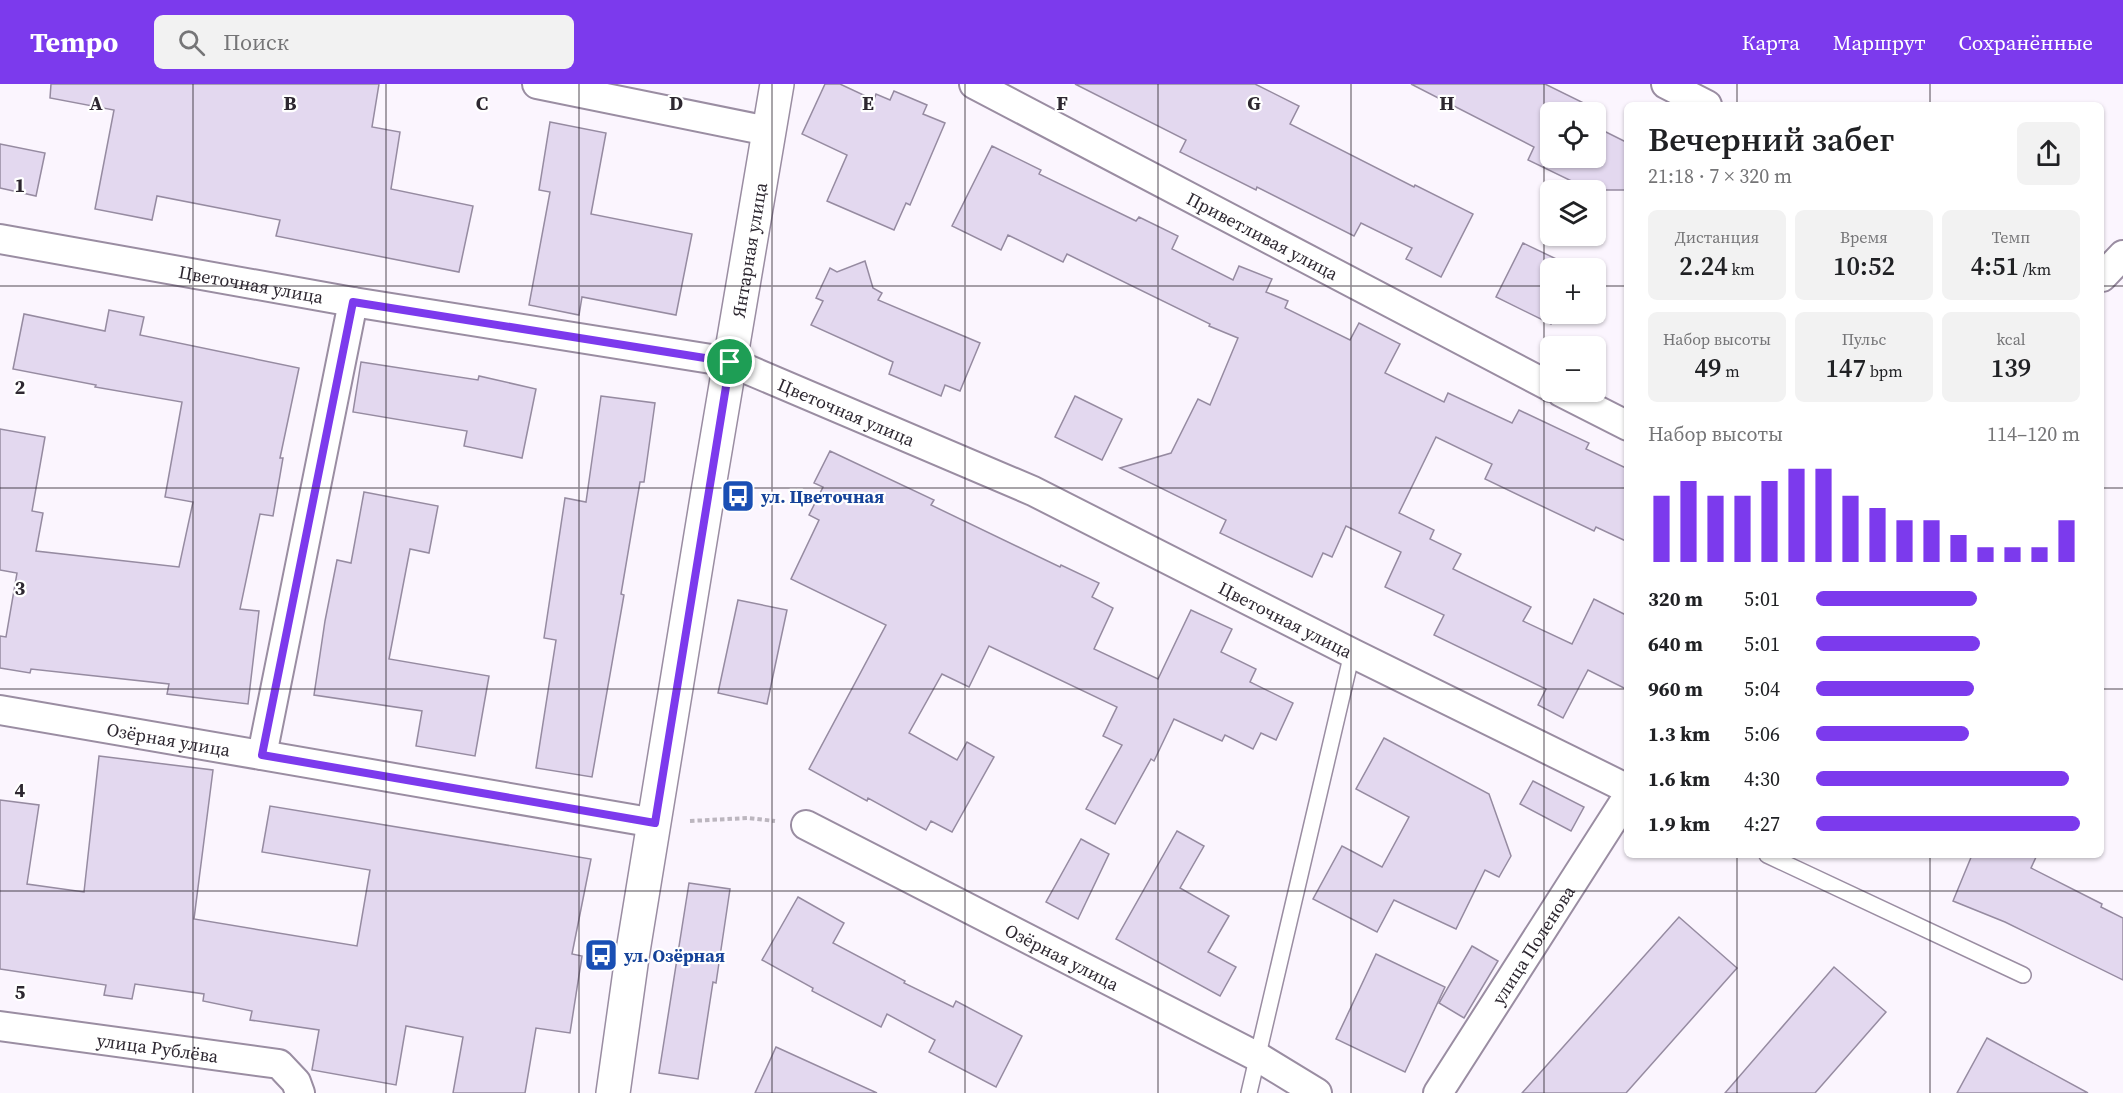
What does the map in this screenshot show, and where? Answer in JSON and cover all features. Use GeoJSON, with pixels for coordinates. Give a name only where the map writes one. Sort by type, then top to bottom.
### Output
{"type":"FeatureCollection","features":[{"type":"Feature","properties":{"kind":"street"},"geometry":{"type":"LineString","coordinates":[[537,84],[768,131]]}},
{"type":"Feature","properties":{"kind":"street","name":"Янтарная улица"},"geometry":{"type":"LineString","coordinates":[[613,1093],[632,957],[777,84]]}},
{"type":"Feature","properties":{"kind":"street","name":"Приветливая улица"},"geometry":{"type":"LineString","coordinates":[[974,84],[1540,381]]}},
{"type":"Feature","properties":{"kind":"street"},"geometry":{"type":"LineString","coordinates":[[1666,84],[1701,102]]}},
{"type":"Feature","properties":{"kind":"street","name":"Цветочная улица"},"geometry":{"type":"LineString","coordinates":[[0,239],[353,302],[730,362],[1033,491],[1352,653],[1624,787]]}},
{"type":"Feature","properties":{"kind":"street"},"geometry":{"type":"LineString","coordinates":[[2104,275],[2123,255]]}},
{"type":"Feature","properties":{"kind":"street"},"geometry":{"type":"LineString","coordinates":[[262,755],[353,302]]}},
{"type":"Feature","properties":{"kind":"street"},"geometry":{"type":"LineString","coordinates":[[1581,402],[1624,424]]}},
{"type":"Feature","properties":{"kind":"street","name":"Озёрная улица"},"geometry":{"type":"LineString","coordinates":[[0,710],[655,823]]}},
{"type":"Feature","properties":{"kind":"street","name":"улица Поленова"},"geometry":{"type":"LineString","coordinates":[[1438,1093],[1624,802]]}},
{"type":"Feature","properties":{"kind":"street","name":"Озёрная улица"},"geometry":{"type":"LineString","coordinates":[[806,825],[1258,1058],[1317,1093]]}},
{"type":"Feature","properties":{"kind":"street","name":"улица Рублёва"},"geometry":{"type":"LineString","coordinates":[[0,1026],[279,1064],[296,1082],[300,1093]]}},
{"type":"Feature","properties":{"kind":"lane"},"geometry":{"type":"LineString","coordinates":[[1249,1093],[1352,653]]}},
{"type":"Feature","properties":{"kind":"lane"},"geometry":{"type":"LineString","coordinates":[[1773,858],[2023,975]]}},
{"type":"Feature","properties":{"kind":"path"},"geometry":{"type":"LineString","coordinates":[[655,823],[748,818],[806,825]]}},
{"type":"Feature","properties":{"kind":"building"},"geometry":{"type":"Polygon","coordinates":[[[51,84],[379,84],[372,127],[400,132],[391,189],[473,206],[459,272],[276,236],[280,220],[157,196],[152,220],[95,209],[114,110],[50,98],[51,84]]]}},
{"type":"Feature","properties":{"kind":"building"},"geometry":{"type":"Polygon","coordinates":[[[825,84],[840,84],[874,100],[876,94],[890,100],[894,91],[927,105],[923,114],[945,123],[910,205],[906,203],[894,230],[827,201],[847,155],[802,134],[825,84]]]}},
{"type":"Feature","properties":{"kind":"building"},"geometry":{"type":"Polygon","coordinates":[[[1075,84],[1255,84],[1299,106],[1290,124],[1414,187],[1415,185],[1473,214],[1441,277],[1406,259],[1412,248],[1361,223],[1354,236],[1257,187],[1256,190],[1180,152],[1186,140],[1075,84]]]}},
{"type":"Feature","properties":{"kind":"building"},"geometry":{"type":"Polygon","coordinates":[[[1411,84],[1545,84],[1582,102],[1540,102],[1540,166],[1528,160],[1534,147],[1411,84]]]}},
{"type":"Feature","properties":{"kind":"building"},"geometry":{"type":"Polygon","coordinates":[[[550,122],[606,133],[591,214],[692,234],[676,315],[582,297],[579,315],[529,305],[550,192],[539,190],[550,122]]]}},
{"type":"Feature","properties":{"kind":"building"},"geometry":{"type":"Polygon","coordinates":[[[1606,132],[1624,141],[1624,190],[1606,190],[1606,180],[1569,180],[1545,168],[1606,168],[1606,132]]]}},
{"type":"Feature","properties":{"kind":"building"},"geometry":{"type":"Polygon","coordinates":[[[0,144],[45,153],[36,196],[0,188],[0,144]]]}},
{"type":"Feature","properties":{"kind":"building"},"geometry":{"type":"Polygon","coordinates":[[[992,146],[1041,170],[1039,174],[1136,221],[1139,217],[1178,236],[1172,249],[1233,280],[1239,266],[1272,279],[1266,292],[1288,301],[1285,308],[1350,340],[1359,323],[1400,344],[1385,373],[1444,402],[1448,393],[1512,423],[1519,410],[1589,443],[1586,449],[1624,467],[1624,540],[1596,527],[1594,531],[1485,479],[1492,464],[1436,437],[1399,513],[1434,530],[1430,539],[1461,554],[1453,569],[1531,607],[1523,621],[1572,644],[1594,599],[1624,614],[1624,688],[1588,670],[1563,718],[1538,705],[1546,689],[1434,635],[1444,615],[1385,587],[1401,552],[1346,526],[1332,557],[1323,553],[1312,577],[1220,533],[1226,520],[1120,468],[1171,453],[1198,399],[1210,405],[1238,338],[1209,326],[1210,324],[1067,254],[1063,262],[1008,235],[1001,250],[952,226],[992,146]]]}},
{"type":"Feature","properties":{"kind":"building"},"geometry":{"type":"Polygon","coordinates":[[[1523,243],[1554,258],[1540,258],[1540,319],[1496,297],[1523,243]]]}},
{"type":"Feature","properties":{"kind":"building"},"geometry":{"type":"Polygon","coordinates":[[[865,261],[873,288],[882,293],[878,300],[980,343],[960,391],[945,385],[941,396],[889,374],[893,362],[811,325],[823,301],[816,298],[830,268],[837,272],[865,261]]]}},
{"type":"Feature","properties":{"kind":"building"},"geometry":{"type":"Polygon","coordinates":[[[109,310],[144,317],[140,335],[299,368],[280,458],[283,458],[273,516],[260,514],[240,609],[259,611],[248,704],[167,694],[169,684],[31,669],[30,673],[0,668],[0,636],[6,637],[17,573],[0,570],[0,429],[45,437],[32,511],[43,513],[36,551],[179,567],[193,502],[165,497],[182,402],[95,387],[96,385],[13,369],[24,314],[105,331],[109,310]]]}},
{"type":"Feature","properties":{"kind":"building"},"geometry":{"type":"Polygon","coordinates":[[[361,362],[478,380],[479,376],[536,389],[522,458],[464,446],[467,431],[353,412],[361,362]]]}},
{"type":"Feature","properties":{"kind":"building"},"geometry":{"type":"Polygon","coordinates":[[[601,396],[655,403],[644,482],[640,482],[621,594],[624,595],[592,777],[536,768],[556,640],[544,638],[565,498],[586,502],[601,396]]]}},
{"type":"Feature","properties":{"kind":"building"},"geometry":{"type":"Polygon","coordinates":[[[1075,396],[1122,419],[1102,460],[1055,437],[1075,396]]]}},
{"type":"Feature","properties":{"kind":"building"},"geometry":{"type":"Polygon","coordinates":[[[830,451],[934,500],[931,505],[1060,567],[1061,565],[1099,583],[1092,597],[1113,608],[1094,649],[1158,679],[1191,610],[1232,629],[1221,652],[1256,669],[1250,682],[1293,703],[1276,740],[1261,733],[1253,749],[1225,735],[1222,741],[1174,719],[1154,761],[1151,759],[1115,824],[1086,809],[1122,745],[1103,736],[1117,707],[989,646],[969,687],[942,674],[909,733],[957,760],[967,742],[994,757],[952,832],[931,821],[926,830],[809,769],[886,625],[791,579],[819,520],[809,515],[823,487],[814,483],[830,451]]]}},
{"type":"Feature","properties":{"kind":"building"},"geometry":{"type":"Polygon","coordinates":[[[364,492],[438,506],[429,553],[410,549],[389,659],[489,676],[475,756],[416,746],[422,711],[314,695],[337,560],[351,563],[364,492]]]}},
{"type":"Feature","properties":{"kind":"building"},"geometry":{"type":"Polygon","coordinates":[[[738,600],[787,610],[767,704],[718,693],[738,600]]]}},
{"type":"Feature","properties":{"kind":"building"},"geometry":{"type":"Polygon","coordinates":[[[1384,738],[1489,794],[1511,856],[1499,877],[1485,870],[1456,929],[1394,900],[1377,932],[1313,899],[1342,846],[1382,867],[1409,817],[1356,789],[1384,738]]]}},
{"type":"Feature","properties":{"kind":"building"},"geometry":{"type":"Polygon","coordinates":[[[99,756],[213,770],[194,919],[357,946],[370,870],[262,852],[270,806],[591,859],[572,954],[582,956],[570,1033],[536,1028],[525,1093],[453,1093],[463,1037],[406,1026],[396,1085],[312,1070],[319,1030],[250,1020],[252,1011],[203,1001],[204,994],[135,984],[132,999],[104,995],[106,985],[0,969],[0,800],[39,805],[27,884],[84,892],[99,756]]]}},
{"type":"Feature","properties":{"kind":"building"},"geometry":{"type":"Polygon","coordinates":[[[1533,781],[1584,807],[1571,831],[1520,804],[1533,781]]]}},
{"type":"Feature","properties":{"kind":"building"},"geometry":{"type":"Polygon","coordinates":[[[1177,831],[1204,846],[1180,888],[1229,916],[1208,952],[1236,967],[1220,996],[1116,939],[1177,831]]]}},
{"type":"Feature","properties":{"kind":"building"},"geometry":{"type":"Polygon","coordinates":[[[1081,839],[1109,854],[1078,919],[1046,902],[1081,839]]]}},
{"type":"Feature","properties":{"kind":"building"},"geometry":{"type":"Polygon","coordinates":[[[1971,858],[2036,858],[2031,868],[2102,904],[2101,907],[2123,918],[2123,980],[2005,922],[1953,901],[1971,858]]]}},
{"type":"Feature","properties":{"kind":"building"},"geometry":{"type":"Polygon","coordinates":[[[689,883],[730,889],[716,983],[713,982],[698,1079],[659,1073],[689,883]]]}},
{"type":"Feature","properties":{"kind":"building"},"geometry":{"type":"Polygon","coordinates":[[[798,897],[844,923],[833,943],[905,981],[904,983],[953,1007],[956,1001],[1022,1036],[996,1087],[929,1052],[935,1040],[887,1014],[881,1027],[812,991],[813,988],[762,960],[798,897]]]}},
{"type":"Feature","properties":{"kind":"building"},"geometry":{"type":"Polygon","coordinates":[[[1679,917],[1737,968],[1626,1093],[1522,1093],[1679,917]]]}},
{"type":"Feature","properties":{"kind":"building"},"geometry":{"type":"Polygon","coordinates":[[[1472,946],[1498,961],[1464,1018],[1439,1003],[1472,946]]]}},
{"type":"Feature","properties":{"kind":"building"},"geometry":{"type":"Polygon","coordinates":[[[1376,954],[1445,987],[1405,1072],[1336,1039],[1376,954]]]}},
{"type":"Feature","properties":{"kind":"building"},"geometry":{"type":"Polygon","coordinates":[[[1834,967],[1886,1012],[1815,1093],[1725,1093],[1834,967]]]}},
{"type":"Feature","properties":{"kind":"building"},"geometry":{"type":"Polygon","coordinates":[[[1987,1038],[2088,1093],[1957,1093],[1987,1038]]]}},
{"type":"Feature","properties":{"kind":"building"},"geometry":{"type":"Polygon","coordinates":[[[776,1047],[877,1093],[755,1093],[776,1047]]]}},
{"type":"Feature","properties":{"kind":"place","name":"ул. Цветочная"},"geometry":{"type":"Point","coordinates":[738,496]}},
{"type":"Feature","properties":{"kind":"place","name":"ул. Озёрная"},"geometry":{"type":"Point","coordinates":[601,955]}},
{"type":"Feature","properties":{"kind":"route"},"geometry":{"type":"LineString","coordinates":[[353,302],[730,362],[655,823],[262,755],[353,302]]}}]}
